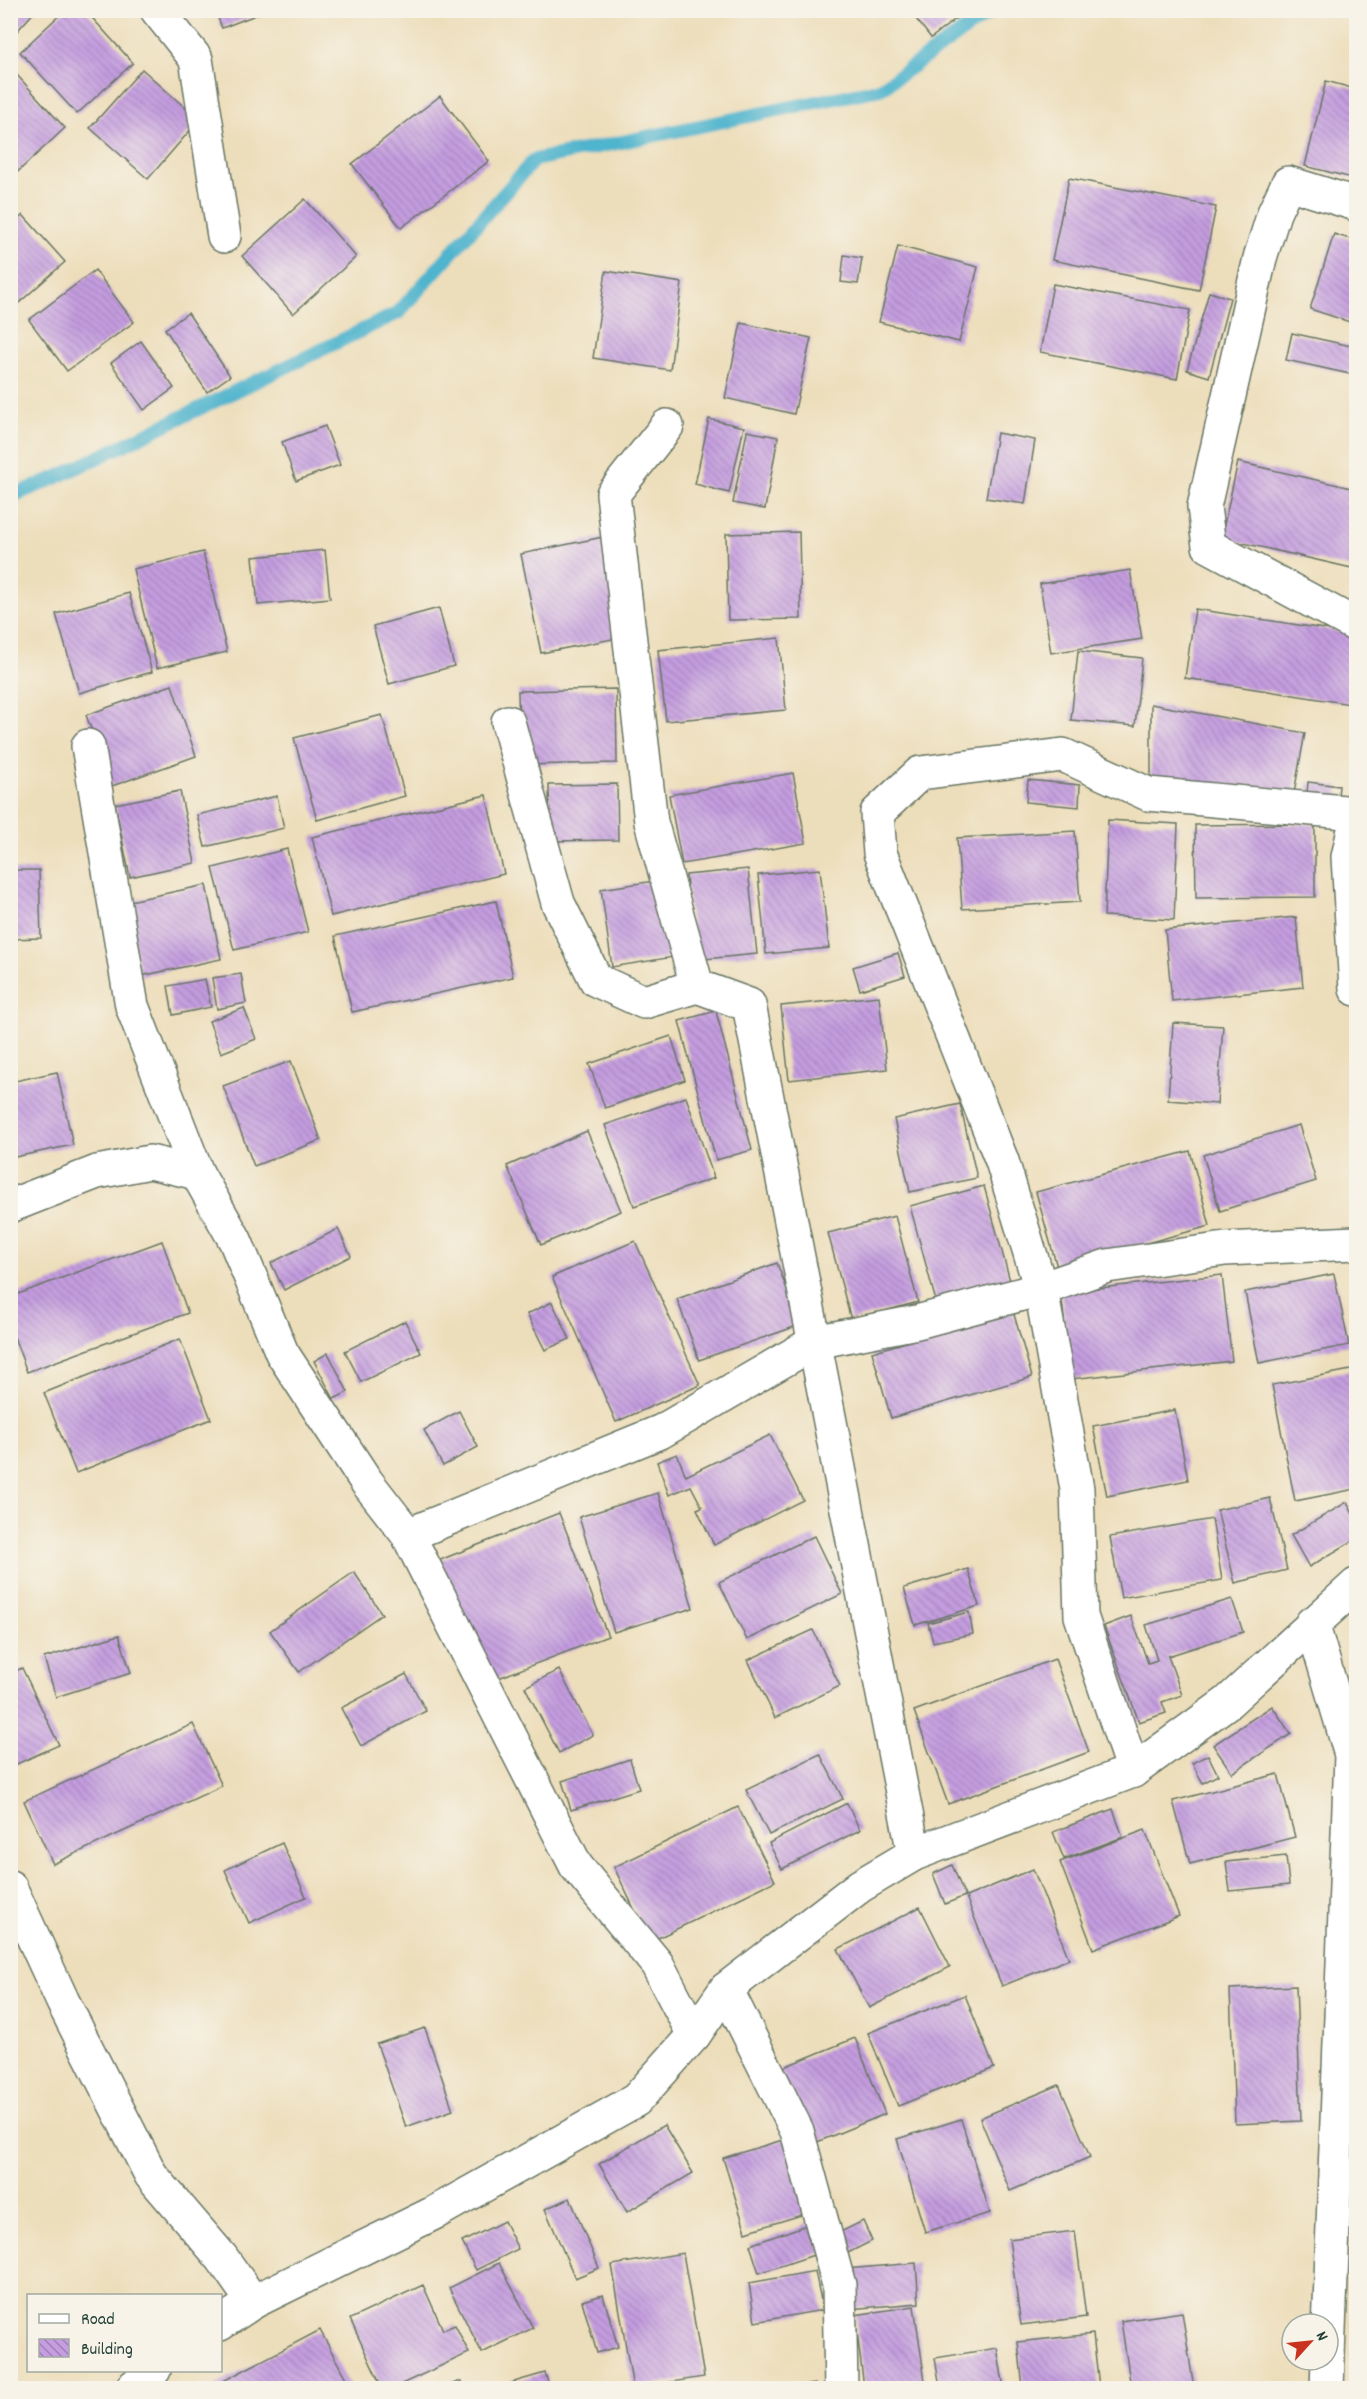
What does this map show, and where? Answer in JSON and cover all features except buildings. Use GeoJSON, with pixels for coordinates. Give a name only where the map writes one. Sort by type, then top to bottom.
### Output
{"type":"FeatureCollection","features":[{"type":"Feature","properties":{"kind":"street"},"geometry":{"type":"LineString","coordinates":[[157,10],[196,58],[224,236]]}},
{"type":"Feature","properties":{"kind":"street"},"geometry":{"type":"LineString","coordinates":[[1356,204],[1288,183],[1274,213],[1260,258],[1204,507],[1209,546],[1356,625]]}},
{"type":"Feature","properties":{"kind":"street"},"geometry":{"type":"LineString","coordinates":[[668,426],[613,494],[651,822],[698,986]]}},
{"type":"Feature","properties":{"kind":"street"},"geometry":{"type":"LineString","coordinates":[[508,722],[558,903],[596,980],[644,1002],[698,986],[749,1005],[914,1854]]}},
{"type":"Feature","properties":{"kind":"street"},"geometry":{"type":"LineString","coordinates":[[88,746],[132,1006],[197,1173],[235,1240],[282,1353],[366,1481],[408,1535],[576,1866],[657,1964],[694,2035]]}},
{"type":"Feature","properties":{"kind":"street"},"geometry":{"type":"LineString","coordinates":[[1133,1771],[1081,1616],[1077,1489],[1041,1289],[1002,1161],[880,853],[877,813],[920,773],[1063,755],[1148,794],[1356,813]]}},
{"type":"Feature","properties":{"kind":"street"},"geometry":{"type":"LineString","coordinates":[[1356,821],[1348,857],[1356,989]]}},
{"type":"Feature","properties":{"kind":"street"},"geometry":{"type":"LineString","coordinates":[[10,1206],[97,1172],[150,1162],[197,1173]]}},
{"type":"Feature","properties":{"kind":"street"},"geometry":{"type":"LineString","coordinates":[[408,1535],[662,1431],[815,1342],[917,1322],[1041,1289],[1107,1266],[1225,1249],[1356,1243]]}},
{"type":"Feature","properties":{"kind":"street"},"geometry":{"type":"LineString","coordinates":[[222,2323],[253,2302],[436,2212],[636,2100],[694,2035],[726,1989],[860,1886],[914,1854],[1133,1771],[1228,1702],[1356,1585]]}},
{"type":"Feature","properties":{"kind":"street"},"geometry":{"type":"LineString","coordinates":[[1312,1623],[1354,1754],[1326,2376]]}},
{"type":"Feature","properties":{"kind":"street"},"geometry":{"type":"LineString","coordinates":[[10,1887],[63,2001],[151,2175],[222,2258],[253,2302]]}},
{"type":"Feature","properties":{"kind":"street"},"geometry":{"type":"LineString","coordinates":[[726,1989],[797,2131],[839,2285],[842,2388]]}},
{"type":"Feature","properties":{"kind":"waterway"},"geometry":{"type":"LineString","coordinates":[[10,497],[55,478],[398,313],[534,160],[880,89],[993,10]]}}]}
